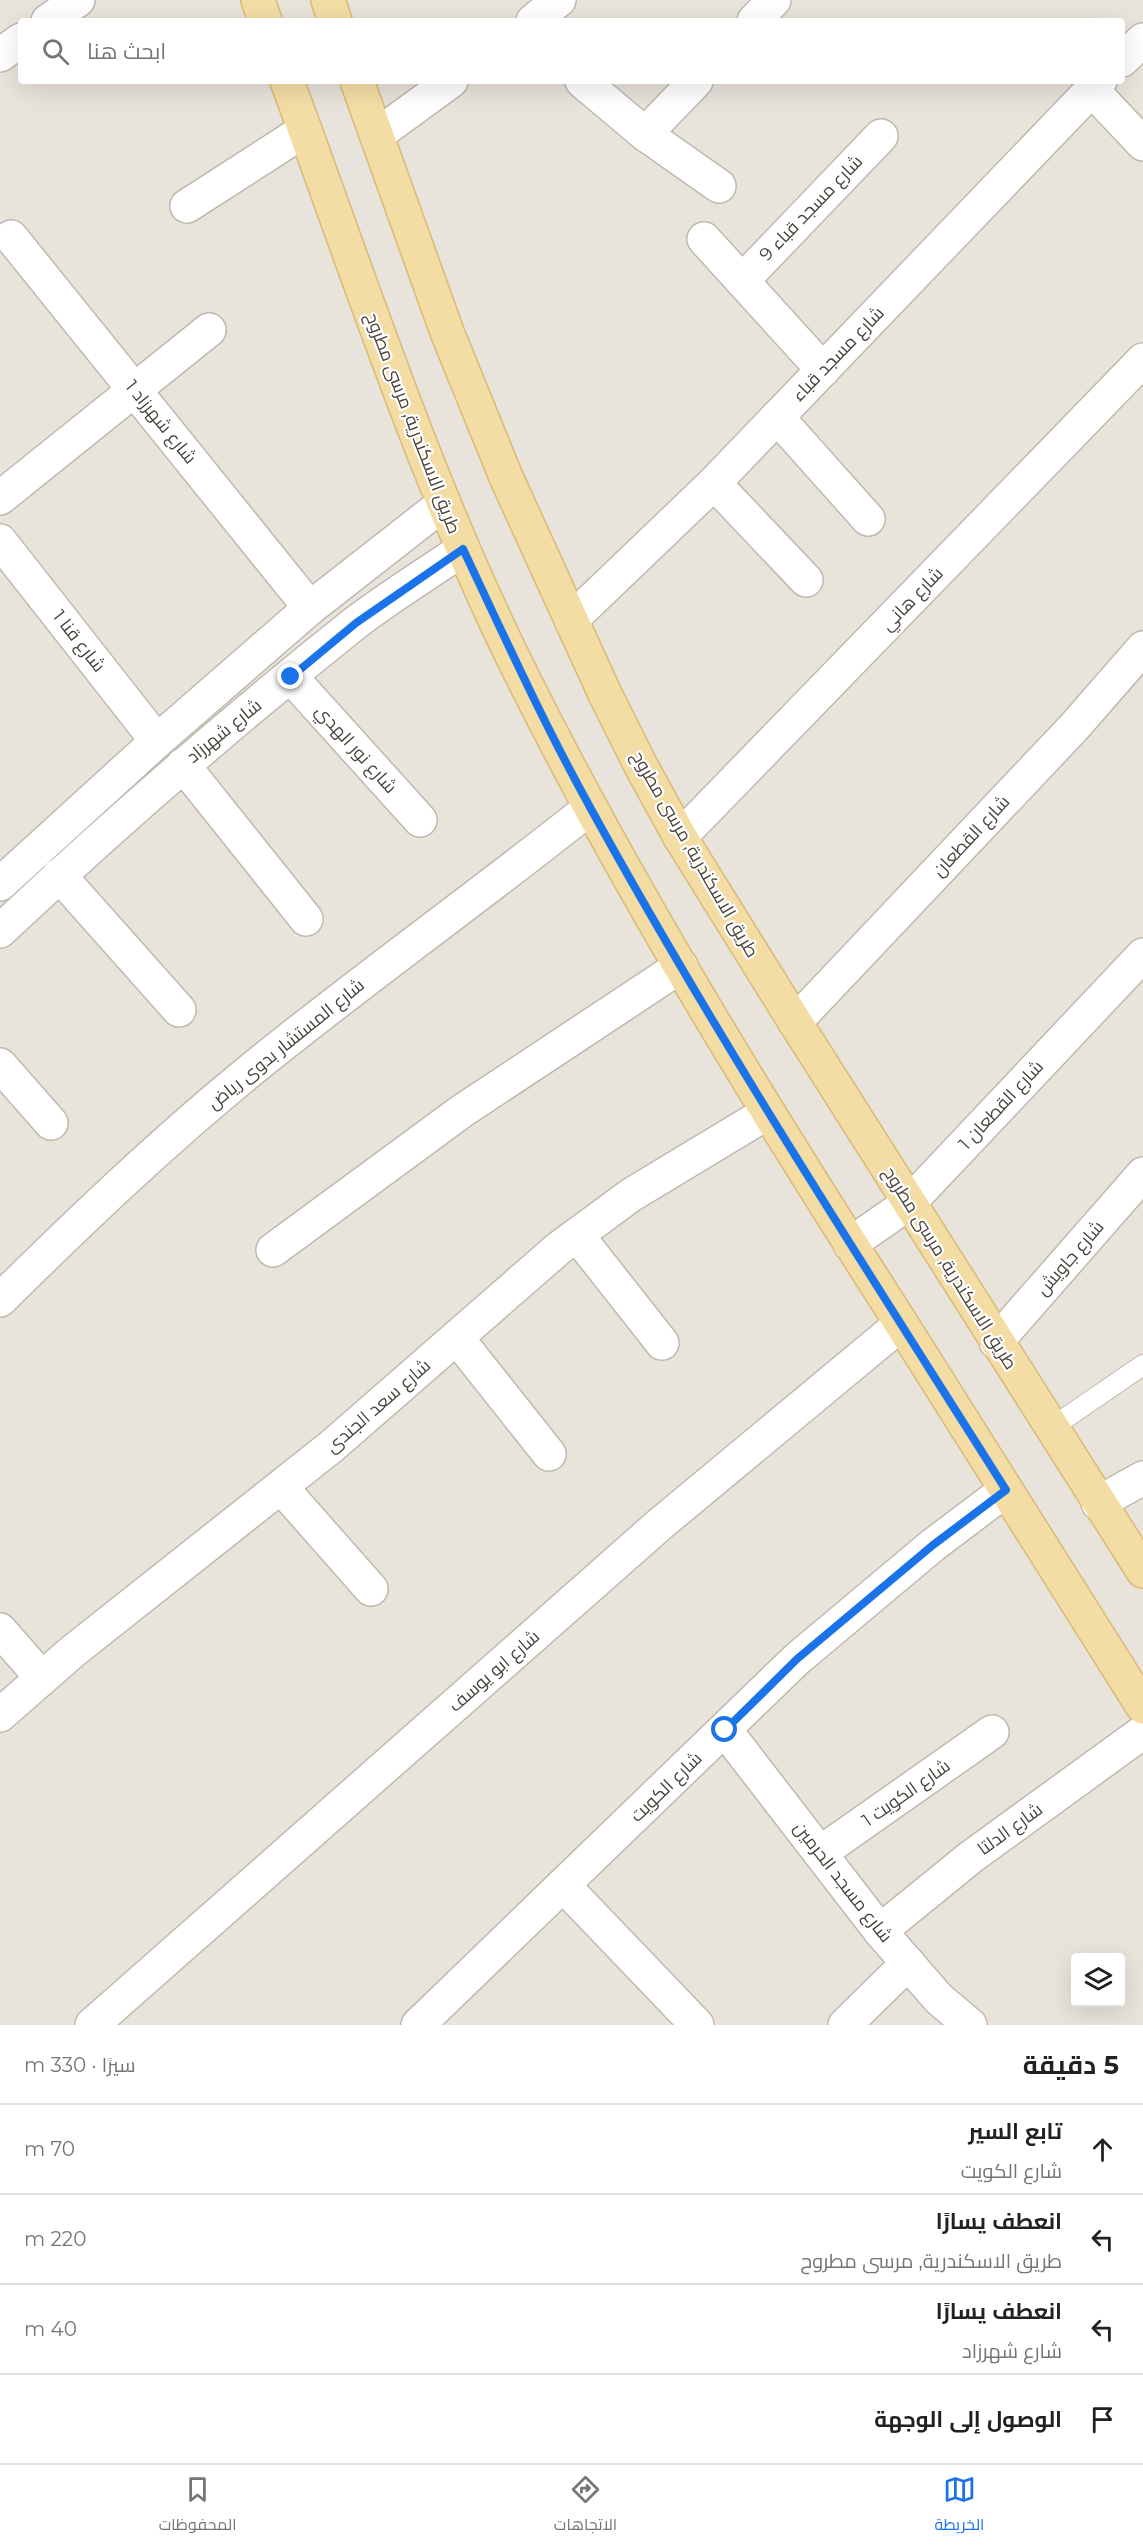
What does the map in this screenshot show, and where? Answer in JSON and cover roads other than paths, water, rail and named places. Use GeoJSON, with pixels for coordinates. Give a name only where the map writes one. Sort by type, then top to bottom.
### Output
{"type":"FeatureCollection","features":[{"type":"Feature","properties":{"kind":"main road"},"geometry":{"type":"LineString","coordinates":[[258,0],[265,18]]}},
{"type":"Feature","properties":{"kind":"main road"},"geometry":{"type":"LineString","coordinates":[[328,0],[334,18]]}},
{"type":"Feature","properties":{"kind":"main road","name":"طريق الاسكندرية, مرسى مطروح"},"geometry":{"type":"LineString","coordinates":[[288,84],[387,360],[443,504],[524,680],[591,808],[767,1113],[1143,1707]]}},
{"type":"Feature","properties":{"kind":"main road","name":"طريق الاسكندرية, مرسى مطروح"},"geometry":{"type":"LineString","coordinates":[[358,84],[447,332],[506,477],[636,756],[681,837],[795,1022],[1098,1503],[1143,1570]]}},
{"type":"Feature","properties":{"kind":"street"},"geometry":{"type":"LineString","coordinates":[[52,18],[78,0]]}},
{"type":"Feature","properties":{"kind":"street"},"geometry":{"type":"LineString","coordinates":[[537,18],[559,0]]}},
{"type":"Feature","properties":{"kind":"street"},"geometry":{"type":"LineString","coordinates":[[757,18],[774,0]]}},
{"type":"Feature","properties":{"kind":"street"},"geometry":{"type":"LineString","coordinates":[[1125,57],[1143,40]]}},
{"type":"Feature","properties":{"kind":"street"},"geometry":{"type":"LineString","coordinates":[[0,55],[18,42]]}},
{"type":"Feature","properties":{"kind":"street"},"geometry":{"type":"LineString","coordinates":[[377,135],[448,84]]}},
{"type":"Feature","properties":{"kind":"street"},"geometry":{"type":"LineString","coordinates":[[586,84],[645,134],[719,186]]}},
{"type":"Feature","properties":{"kind":"street"},"geometry":{"type":"LineString","coordinates":[[645,134],[693,84]]}},
{"type":"Feature","properties":{"kind":"street"},"geometry":{"type":"LineString","coordinates":[[1095,85],[1143,144]]}},
{"type":"Feature","properties":{"kind":"street","name":"شارع مسجد قباء"},"geometry":{"type":"LineString","coordinates":[[571,620],[714,483],[1095,85]]}},
{"type":"Feature","properties":{"kind":"street"},"geometry":{"type":"LineString","coordinates":[[187,206],[305,130]]}},
{"type":"Feature","properties":{"kind":"street","name":"شارع مسجد قباء 9"},"geometry":{"type":"LineString","coordinates":[[742,281],[880,136]]}},
{"type":"Feature","properties":{"kind":"street","name":"شارع شهرزاد 1"},"geometry":{"type":"LineString","coordinates":[[11,237],[310,608]]}},
{"type":"Feature","properties":{"kind":"street"},"geometry":{"type":"LineString","coordinates":[[704,239],[823,370]]}},
{"type":"Feature","properties":{"kind":"street"},"geometry":{"type":"LineString","coordinates":[[0,498],[209,330]]}},
{"type":"Feature","properties":{"kind":"street","name":"شارع هاني"},"geometry":{"type":"LineString","coordinates":[[681,837],[1143,360]]}},
{"type":"Feature","properties":{"kind":"street"},"geometry":{"type":"LineString","coordinates":[[777,417],[868,519]]}},
{"type":"Feature","properties":{"kind":"street"},"geometry":{"type":"LineString","coordinates":[[714,483],[806,580]]}},
{"type":"Feature","properties":{"kind":"street","name":"شارع شهرزاد"},"geometry":{"type":"LineString","coordinates":[[0,884],[157,741],[310,608],[443,504]]}},
{"type":"Feature","properties":{"kind":"street","name":"شارع قنا 1"},"geometry":{"type":"LineString","coordinates":[[0,541],[157,741]]}},
{"type":"Feature","properties":{"kind":"street","name":"شارع شهرزاد"},"geometry":{"type":"LineString","coordinates":[[0,931],[59,875],[183,765],[356,623],[463,549]]}},
{"type":"Feature","properties":{"kind":"street","name":"شارع القطعان"},"geometry":{"type":"LineString","coordinates":[[795,1022],[1075,726],[1143,648]]}},
{"type":"Feature","properties":{"kind":"street","name":"شارع نور الهدي"},"geometry":{"type":"LineString","coordinates":[[291,677],[420,820]]}},
{"type":"Feature","properties":{"kind":"street"},"geometry":{"type":"LineString","coordinates":[[183,765],[306,919]]}},
{"type":"Feature","properties":{"kind":"street","name":"شارع المستشار بدوى رياض"},"geometry":{"type":"LineString","coordinates":[[0,1300],[157,1151],[261,1062],[591,808]]}},
{"type":"Feature","properties":{"kind":"street"},"geometry":{"type":"LineString","coordinates":[[59,875],[179,1010]]}},
{"type":"Feature","properties":{"kind":"street","name":"شارع القطعان 1"},"geometry":{"type":"LineString","coordinates":[[850,1244],[909,1203],[1143,955]]}},
{"type":"Feature","properties":{"kind":"street"},"geometry":{"type":"LineString","coordinates":[[273,1250],[462,1111],[681,966]]}},
{"type":"Feature","properties":{"kind":"street"},"geometry":{"type":"LineString","coordinates":[[0,1065],[51,1123]]}},
{"type":"Feature","properties":{"kind":"street","name":"شارع سعد الجندى"},"geometry":{"type":"LineString","coordinates":[[0,1715],[72,1652],[332,1446],[559,1248],[631,1195],[767,1113]]}},
{"type":"Feature","properties":{"kind":"street","name":"شارع جاويش"},"geometry":{"type":"LineString","coordinates":[[996,1342],[1143,1174]]}},
{"type":"Feature","properties":{"kind":"street"},"geometry":{"type":"LineString","coordinates":[[577,1235],[662,1343]]}},
{"type":"Feature","properties":{"kind":"street","name":"شارع ابو يوسف"},"geometry":{"type":"LineString","coordinates":[[92,2025],[659,1525],[901,1324]]}},
{"type":"Feature","properties":{"kind":"street"},"geometry":{"type":"LineString","coordinates":[[457,1338],[549,1454]]}},
{"type":"Feature","properties":{"kind":"street"},"geometry":{"type":"LineString","coordinates":[[1098,1503],[1143,1478]]}},
{"type":"Feature","properties":{"kind":"street"},"geometry":{"type":"LineString","coordinates":[[280,1487],[371,1589]]}},
{"type":"Feature","properties":{"kind":"street","name":"شارع الكويت"},"geometry":{"type":"LineString","coordinates":[[418,2025],[797,1659],[933,1545],[1006,1490]]}},
{"type":"Feature","properties":{"kind":"street"},"geometry":{"type":"LineString","coordinates":[[0,1630],[42,1678]]}},
{"type":"Feature","properties":{"kind":"street","name":"شارع مسجد الحرمين"},"geometry":{"type":"LineString","coordinates":[[725,1730],[880,1931],[939,2000],[970,2025]]}},
{"type":"Feature","properties":{"kind":"street","name":"شارع الكويت 1"},"geometry":{"type":"LineString","coordinates":[[820,1853],[992,1732]]}},
{"type":"Feature","properties":{"kind":"street","name":"شارع الدلتا"},"geometry":{"type":"LineString","coordinates":[[880,1931],[971,1857],[1143,1732]]}},
{"type":"Feature","properties":{"kind":"street"},"geometry":{"type":"LineString","coordinates":[[563,1886],[697,2025]]}},
{"type":"Feature","properties":{"kind":"street"},"geometry":{"type":"LineString","coordinates":[[845,2025],[908,1963]]}},
{"type":"Feature","properties":{"kind":"lane"},"geometry":{"type":"LineString","coordinates":[[1051,1428],[1143,1365]]}}]}
